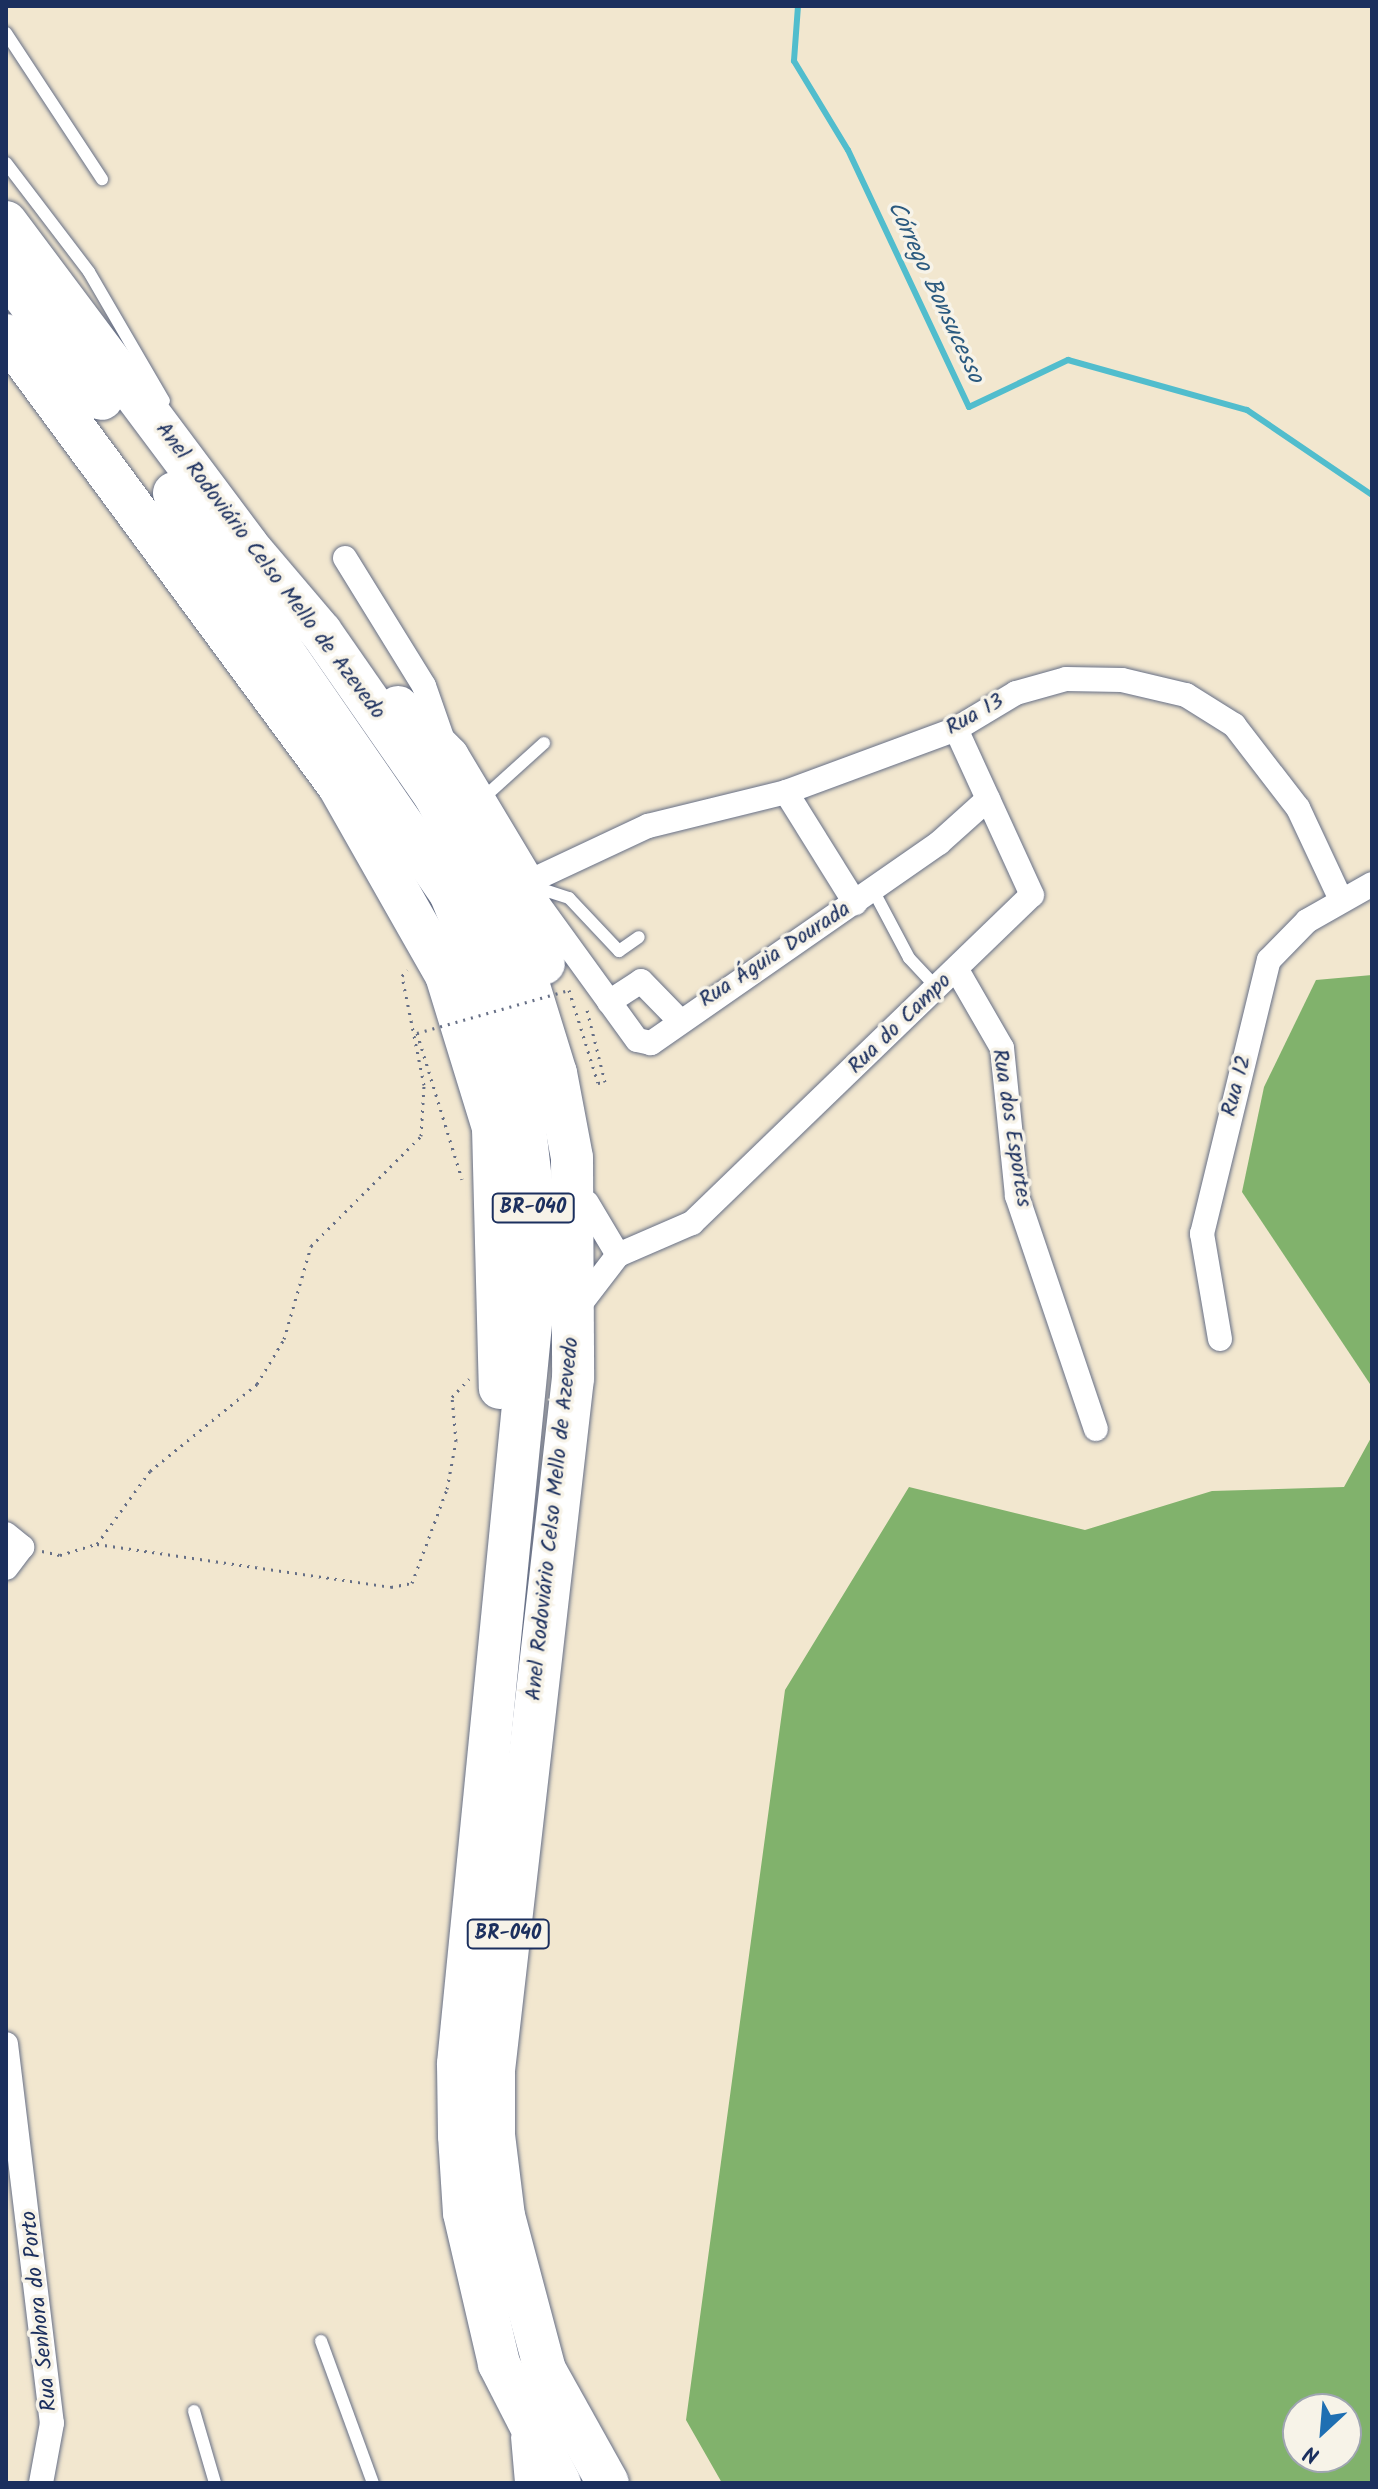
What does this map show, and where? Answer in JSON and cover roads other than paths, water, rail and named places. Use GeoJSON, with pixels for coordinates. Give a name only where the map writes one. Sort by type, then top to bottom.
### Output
{"type":"FeatureCollection","features":[{"type":"Feature","properties":{"kind":"highway","name":"Anel Rodoviário Celso Mello de Azevedo"},"geometry":{"type":"LineString","coordinates":[[6,222],[248,546],[321,632],[435,796],[520,957],[572,1158],[575,1311],[494,2070],[494,2135],[504,2216],[545,2370],[608,2483]]}},
{"type":"Feature","properties":{"kind":"highway","name":"Anel Rodoviário Celso Mello de Azevedo"},"geometry":{"type":"LineString","coordinates":[[6,272],[181,503],[450,893],[491,993],[521,1094],[533,1197],[533,1304],[495,1664],[458,2064],[464,2213],[480,2295],[499,2364],[560,2483]]}},
{"type":"Feature","properties":{"kind":"highway"},"geometry":{"type":"LineString","coordinates":[[6,335],[338,785],[429,940],[454,1030],[493,1128],[500,1375],[487,1606],[495,1664]]}},
{"type":"Feature","properties":{"kind":"highway"},"geometry":{"type":"LineString","coordinates":[[321,632],[448,757],[524,884],[588,1134],[587,1203],[575,1258]]}},
{"type":"Feature","properties":{"kind":"street"},"geometry":{"type":"LineString","coordinates":[[345,558],[424,686],[448,757]]}},
{"type":"Feature","properties":{"kind":"street","name":"Rua 13"},"geometry":{"type":"LineString","coordinates":[[524,884],[648,826],[786,792],[956,729],[1016,693],[1066,679],[1122,680],[1186,695],[1234,725],[1298,808],[1341,900]]}},
{"type":"Feature","properties":{"kind":"street","name":"Rua do Campo"},"geometry":{"type":"LineString","coordinates":[[575,1311],[618,1255],[692,1223],[1032,895],[956,729]]}},
{"type":"Feature","properties":{"kind":"street"},"geometry":{"type":"LineString","coordinates":[[786,792],[864,896]]}},
{"type":"Feature","properties":{"kind":"street","name":"Rua Águia Dourada"},"geometry":{"type":"LineString","coordinates":[[524,884],[637,1040],[651,1043],[864,896],[988,799]]}},
{"type":"Feature","properties":{"kind":"street","name":"Rua 12"},"geometry":{"type":"LineString","coordinates":[[1220,1339],[1202,1234],[1269,960],[1307,921],[1371,883]]}},
{"type":"Feature","properties":{"kind":"street","name":"Rua dos Esportes"},"geometry":{"type":"LineString","coordinates":[[957,970],[1002,1048],[1017,1196],[1096,1429]]}},
{"type":"Feature","properties":{"kind":"street"},"geometry":{"type":"LineString","coordinates":[[609,1002],[641,981],[680,1021]]}},
{"type":"Feature","properties":{"kind":"street"},"geometry":{"type":"LineString","coordinates":[[587,1203],[618,1255]]}},
{"type":"Feature","properties":{"kind":"street"},"geometry":{"type":"LineString","coordinates":[[6,1568],[14,1540]]}},
{"type":"Feature","properties":{"kind":"street","name":"Rua Senhora do Porto"},"geometry":{"type":"LineString","coordinates":[[6,2044],[11,2121],[52,2423],[41,2483]]}},
{"type":"Feature","properties":{"kind":"lane"},"geometry":{"type":"LineString","coordinates":[[6,33],[102,179]]}},
{"type":"Feature","properties":{"kind":"lane"},"geometry":{"type":"LineString","coordinates":[[6,163],[89,272],[248,546]]}},
{"type":"Feature","properties":{"kind":"lane"},"geometry":{"type":"LineString","coordinates":[[476,804],[544,743]]}},
{"type":"Feature","properties":{"kind":"lane"},"geometry":{"type":"LineString","coordinates":[[524,884],[569,898],[619,951],[639,937]]}},
{"type":"Feature","properties":{"kind":"lane"},"geometry":{"type":"LineString","coordinates":[[864,896],[909,958],[938,989]]}},
{"type":"Feature","properties":{"kind":"lane"},"geometry":{"type":"LineString","coordinates":[[480,2295],[522,2455],[533,2483]]}},
{"type":"Feature","properties":{"kind":"lane"},"geometry":{"type":"LineString","coordinates":[[321,2341],[373,2483]]}},
{"type":"Feature","properties":{"kind":"lane"},"geometry":{"type":"LineString","coordinates":[[194,2411],[215,2483]]}},
{"type":"Feature","properties":{"kind":"lane"},"geometry":{"type":"LineString","coordinates":[[521,2483],[522,2455]]}},
{"type":"Feature","properties":{"kind":"waterway","name":"Córrego Bonsucesso"},"geometry":{"type":"LineString","coordinates":[[798,6],[794,61],[848,150],[969,407],[1068,360],[1247,410],[1372,495]]}}]}
